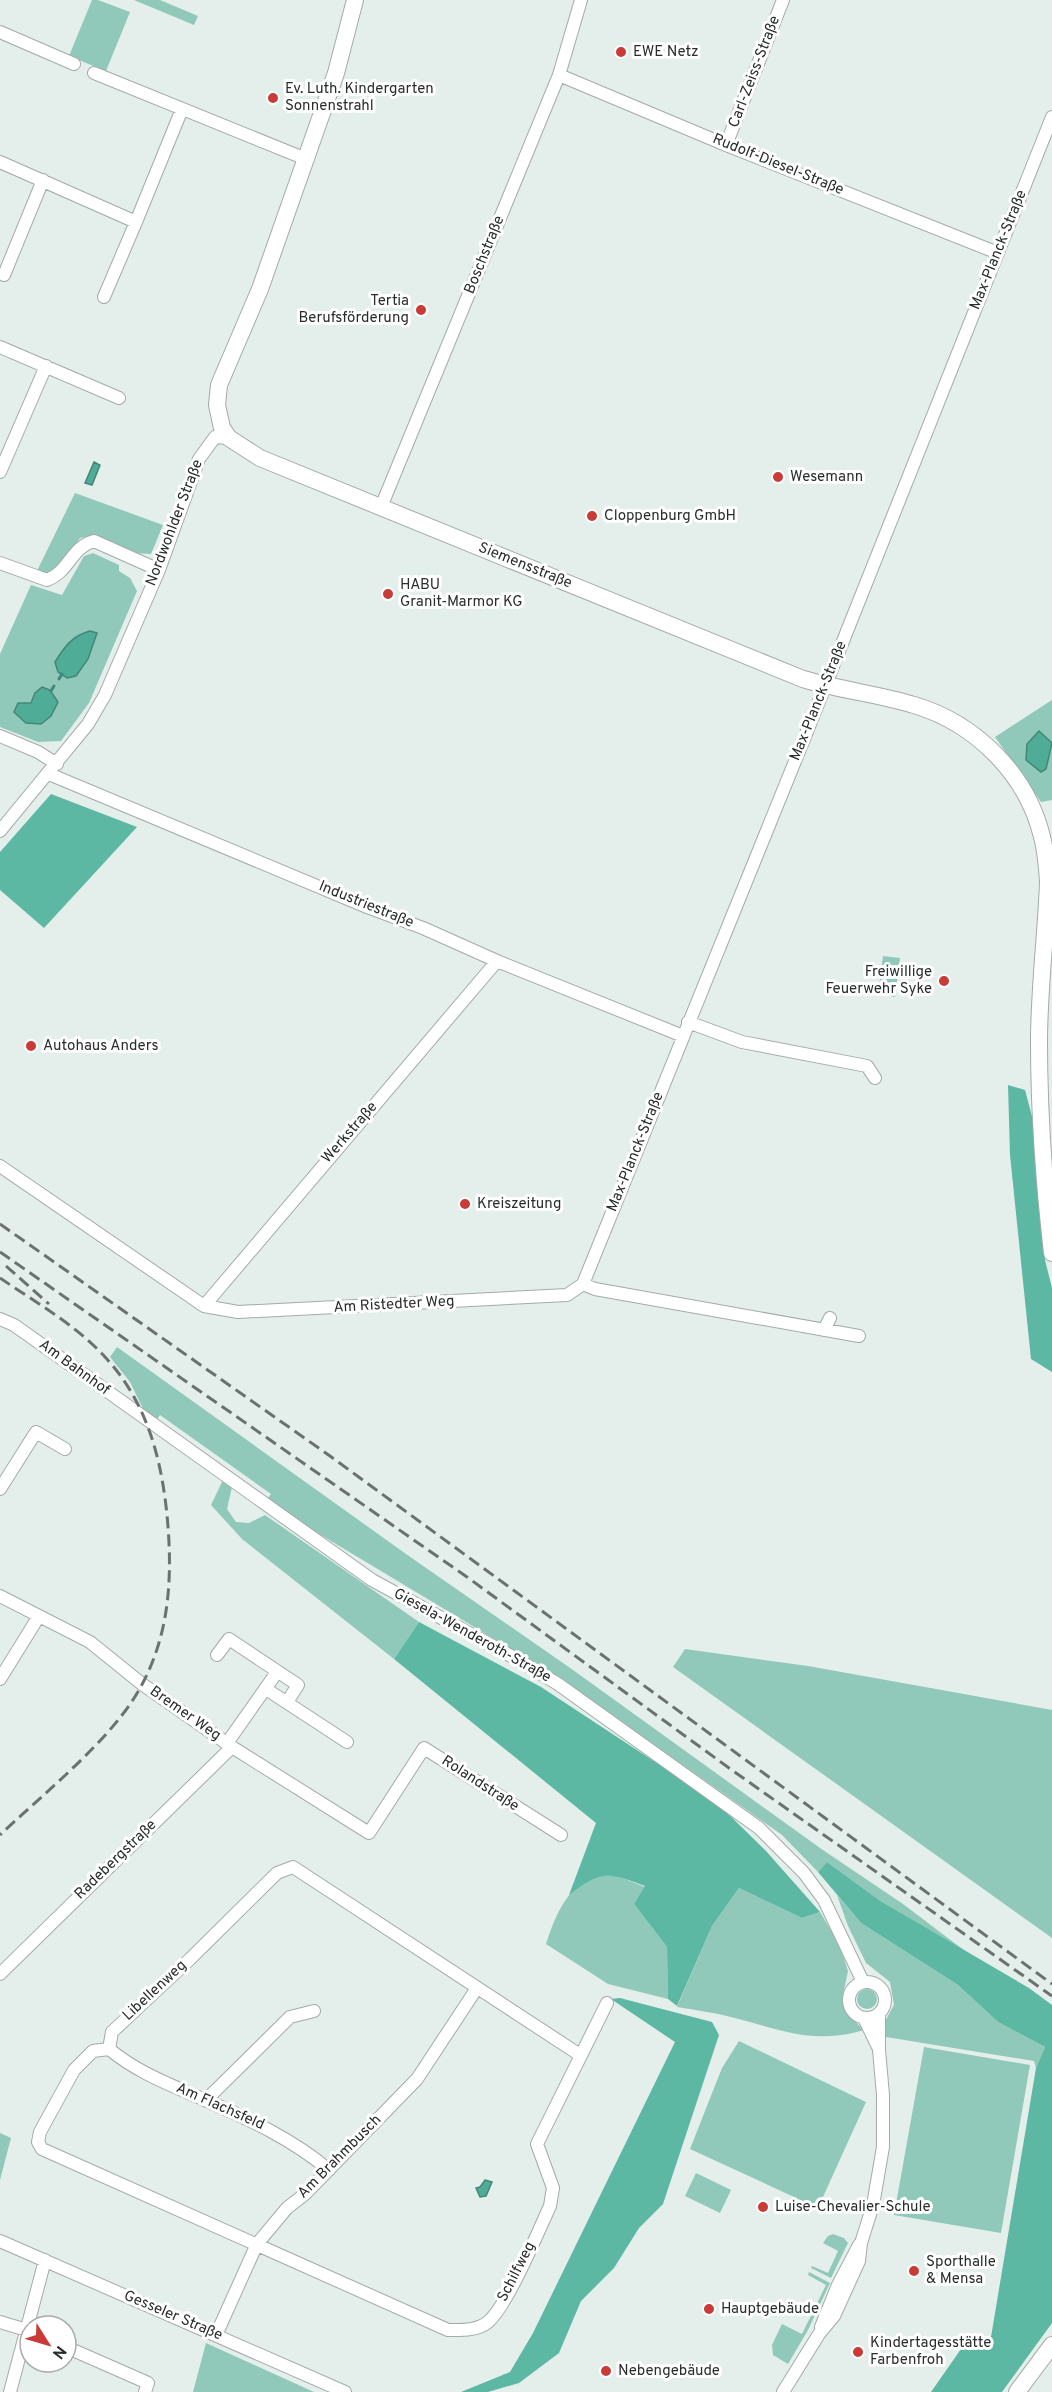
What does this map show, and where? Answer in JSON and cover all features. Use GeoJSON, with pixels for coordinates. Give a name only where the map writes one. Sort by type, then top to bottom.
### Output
{"type":"FeatureCollection","features":[{"type":"Feature","properties":{"kind":"main road"},"geometry":{"type":"LineString","coordinates":[[229,438],[219,419],[217,405],[219,385],[252,311],[306,159],[336,73],[355,0]]}},
{"type":"Feature","properties":{"kind":"main road","name":"Siemensstraße"},"geometry":{"type":"LineString","coordinates":[[229,438],[260,458],[803,679],[915,705],[958,724],[978,738],[1011,772],[1027,795],[1042,836],[1048,882],[1039,1040],[1040,1121],[1052,1253]]}},
{"type":"Feature","properties":{"kind":"main road"},"geometry":{"type":"LineString","coordinates":[[1017,2392],[1052,2345]]}},
{"type":"Feature","properties":{"kind":"street","name":"Boschstraße"},"geometry":{"type":"LineString","coordinates":[[381,507],[559,75],[582,0]]}},
{"type":"Feature","properties":{"kind":"street","name":"Carl-Zeiss-Straße"},"geometry":{"type":"LineString","coordinates":[[726,145],[783,0]]}},
{"type":"Feature","properties":{"kind":"street"},"geometry":{"type":"LineString","coordinates":[[0,32],[74,64]]}},
{"type":"Feature","properties":{"kind":"street"},"geometry":{"type":"LineString","coordinates":[[94,73],[306,159]]}},
{"type":"Feature","properties":{"kind":"street","name":"Rudolf-Diesel-Straße"},"geometry":{"type":"LineString","coordinates":[[559,75],[726,145],[998,253]]}},
{"type":"Feature","properties":{"kind":"street"},"geometry":{"type":"LineString","coordinates":[[104,297],[182,109]]}},
{"type":"Feature","properties":{"kind":"street","name":"Max-Planck-Straße"},"geometry":{"type":"LineString","coordinates":[[583,1284],[826,686],[1052,117]]}},
{"type":"Feature","properties":{"kind":"street"},"geometry":{"type":"LineString","coordinates":[[0,162],[136,222]]}},
{"type":"Feature","properties":{"kind":"street"},"geometry":{"type":"LineString","coordinates":[[4,274],[43,180]]}},
{"type":"Feature","properties":{"kind":"street"},"geometry":{"type":"LineString","coordinates":[[0,347],[119,398]]}},
{"type":"Feature","properties":{"kind":"street"},"geometry":{"type":"LineString","coordinates":[[0,472],[46,366]]}},
{"type":"Feature","properties":{"kind":"street","name":"Nordwohlder Straße"},"geometry":{"type":"LineString","coordinates":[[0,831],[88,724],[105,695],[159,570],[199,459],[215,437],[229,438]]}},
{"type":"Feature","properties":{"kind":"street"},"geometry":{"type":"LineString","coordinates":[[0,563],[47,580],[59,576],[83,544],[94,541],[159,570]]}},
{"type":"Feature","properties":{"kind":"street","name":"Industriestraße"},"geometry":{"type":"LineString","coordinates":[[0,736],[38,752],[53,769],[367,907],[683,1036]]}},
{"type":"Feature","properties":{"kind":"street","name":"Werkstraße"},"geometry":{"type":"LineString","coordinates":[[204,1306],[497,961]]}},
{"type":"Feature","properties":{"kind":"street"},"geometry":{"type":"LineString","coordinates":[[688,1022],[742,1042],[867,1066],[875,1078]]}},
{"type":"Feature","properties":{"kind":"street","name":"Am Ristedter Weg"},"geometry":{"type":"LineString","coordinates":[[0,1167],[204,1306],[238,1312],[452,1302],[567,1295],[583,1284]]}},
{"type":"Feature","properties":{"kind":"street"},"geometry":{"type":"LineString","coordinates":[[583,1284],[595,1289],[860,1336]]}},
{"type":"Feature","properties":{"kind":"street"},"geometry":{"type":"LineString","coordinates":[[824,1329],[830,1318]]}},
{"type":"Feature","properties":{"kind":"street","name":"Am Bahnhof"},"geometry":{"type":"LineString","coordinates":[[0,1319],[14,1325],[146,1420]]}},
{"type":"Feature","properties":{"kind":"street","name":"Giesela-Wenderoth-Straße"},"geometry":{"type":"LineString","coordinates":[[146,1420],[372,1580],[558,1684],[759,1828],[804,1873],[824,1900],[863,1982]]}},
{"type":"Feature","properties":{"kind":"street"},"geometry":{"type":"LineString","coordinates":[[1,1486],[36,1432],[65,1449]]}},
{"type":"Feature","properties":{"kind":"street","name":"Bremer Weg"},"geometry":{"type":"LineString","coordinates":[[0,1596],[90,1642],[142,1684],[229,1745],[369,1833]]}},
{"type":"Feature","properties":{"kind":"street"},"geometry":{"type":"LineString","coordinates":[[0,1679],[39,1616]]}},
{"type":"Feature","properties":{"kind":"street"},"geometry":{"type":"LineString","coordinates":[[217,1655],[229,1639],[297,1685],[287,1702]]}},
{"type":"Feature","properties":{"kind":"street","name":"Radebergstraße"},"geometry":{"type":"LineString","coordinates":[[0,1974],[229,1745],[277,1672]]}},
{"type":"Feature","properties":{"kind":"street"},"geometry":{"type":"LineString","coordinates":[[266,1689],[347,1742]]}},
{"type":"Feature","properties":{"kind":"street","name":"Rolandstraße"},"geometry":{"type":"LineString","coordinates":[[369,1833],[424,1748],[561,1835]]}},
{"type":"Feature","properties":{"kind":"street","name":"Libellenweg"},"geometry":{"type":"LineString","coordinates":[[109,2049],[112,2032],[277,1873],[293,1867],[477,1988]]}},
{"type":"Feature","properties":{"kind":"street"},"geometry":{"type":"LineString","coordinates":[[783,2392],[819,2334],[826,2312],[861,2243],[873,2205],[883,2147],[884,2095],[879,2050],[879,2015],[885,2006],[885,1997],[880,1988],[873,1983],[863,1982],[854,1988],[849,1997],[850,2006],[855,2014],[864,2018],[879,2015]]}},
{"type":"Feature","properties":{"kind":"street"},"geometry":{"type":"LineString","coordinates":[[477,1988],[579,2055]]}},
{"type":"Feature","properties":{"kind":"street","name":"Am Brahmbusch"},"geometry":{"type":"LineString","coordinates":[[216,2335],[257,2244],[287,2208],[305,2194],[417,2079],[477,1988]]}},
{"type":"Feature","properties":{"kind":"street","name":"Schilfweg"},"geometry":{"type":"LineString","coordinates":[[257,2244],[448,2330],[467,2330],[487,2323],[500,2307],[550,2206],[552,2188],[537,2144],[579,2055],[607,2003]]}},
{"type":"Feature","properties":{"kind":"street"},"geometry":{"type":"LineString","coordinates":[[206,2100],[290,2018],[314,2011]]}},
{"type":"Feature","properties":{"kind":"street"},"geometry":{"type":"LineString","coordinates":[[864,2018],[879,2050]]}},
{"type":"Feature","properties":{"kind":"street"},"geometry":{"type":"LineString","coordinates":[[109,2049],[93,2051],[74,2070],[40,2132],[38,2142],[42,2149],[257,2244]]}},
{"type":"Feature","properties":{"kind":"street","name":"Am Flachsfeld"},"geometry":{"type":"LineString","coordinates":[[109,2049],[145,2074],[271,2130],[311,2155],[329,2170]]}},
{"type":"Feature","properties":{"kind":"street","name":"Gesseler Straße"},"geometry":{"type":"LineString","coordinates":[[0,2241],[345,2392]]}},
{"type":"Feature","properties":{"kind":"street"},"geometry":{"type":"LineString","coordinates":[[32,2314],[45,2260]]}},
{"type":"Feature","properties":{"kind":"street"},"geometry":{"type":"LineString","coordinates":[[0,2322],[18,2327]]}},
{"type":"Feature","properties":{"kind":"street"},"geometry":{"type":"LineString","coordinates":[[78,2352],[148,2383],[146,2392]]}},
{"type":"Feature","properties":{"kind":"street"},"geometry":{"type":"LineString","coordinates":[[10,2392],[18,2364]]}},
{"type":"Feature","properties":{"kind":"shaded area"},"geometry":{"type":"Polygon","coordinates":[[[92,0],[98,0],[130,12],[106,71],[69,56],[92,0]]]}},
{"type":"Feature","properties":{"kind":"shaded area"},"geometry":{"type":"Polygon","coordinates":[[[134,0],[160,0],[198,16],[194,25],[134,0]]]}},
{"type":"Feature","properties":{"kind":"shaded area"},"geometry":{"type":"Polygon","coordinates":[[[94,462],[100,465],[92,485],[85,483],[94,462]]]}},
{"type":"Feature","properties":{"kind":"shaded area"},"geometry":{"type":"Polygon","coordinates":[[[75,493],[163,525],[151,554],[132,553],[90,536],[80,538],[62,565],[51,575],[36,573],[75,493]]]}},
{"type":"Feature","properties":{"kind":"shaded area"},"geometry":{"type":"Polygon","coordinates":[[[93,553],[119,565],[119,571],[130,578],[137,591],[89,703],[61,741],[38,742],[0,727],[0,654],[31,585],[62,595],[84,556],[93,553]],[[50,690],[31,704],[58,702],[50,690]]]}},
{"type":"Feature","properties":{"kind":"shaded area"},"geometry":{"type":"Polygon","coordinates":[[[90,631],[97,633],[88,659],[76,676],[67,678],[58,672],[55,662],[70,642],[90,631]]]}},
{"type":"Feature","properties":{"kind":"shaded area"},"geometry":{"type":"Polygon","coordinates":[[[42,687],[50,690],[58,702],[51,716],[41,724],[26,723],[14,712],[18,703],[31,703],[35,693],[42,687]]]}},
{"type":"Feature","properties":{"kind":"shaded area"},"geometry":{"type":"Polygon","coordinates":[[[1052,700],[1052,743],[1039,731],[1046,769],[1052,745],[1052,800],[1041,802],[995,737],[1052,700]]]}},
{"type":"Feature","properties":{"kind":"shaded area"},"geometry":{"type":"Polygon","coordinates":[[[1039,731],[1052,743],[1046,769],[1041,772],[1026,760],[1027,744],[1039,731]]]}},
{"type":"Feature","properties":{"kind":"shaded area"},"geometry":{"type":"Polygon","coordinates":[[[51,794],[137,827],[44,928],[0,890],[0,852],[51,794]]]}},
{"type":"Feature","properties":{"kind":"shaded area"},"geometry":{"type":"Polygon","coordinates":[[[883,956],[900,958],[895,997],[878,994],[883,956]]]}},
{"type":"Feature","properties":{"kind":"shaded area"},"geometry":{"type":"Polygon","coordinates":[[[1008,1085],[1025,1090],[1034,1124],[1045,1260],[1052,1288],[1052,1372],[1031,1359],[1010,1155],[1008,1085]]]}},
{"type":"Feature","properties":{"kind":"shaded area"},"geometry":{"type":"Polygon","coordinates":[[[117,1347],[820,1848],[903,1904],[969,1954],[882,1902],[827,1862],[818,1872],[782,1835],[564,1681],[311,1529],[267,1499],[271,1494],[160,1415],[155,1422],[149,1421],[130,1382],[110,1357],[117,1347]]]}},
{"type":"Feature","properties":{"kind":"shaded area"},"geometry":{"type":"Polygon","coordinates":[[[223,1480],[232,1487],[227,1509],[236,1522],[249,1523],[265,1515],[419,1622],[394,1659],[242,1539],[211,1505],[223,1480]]]}},
{"type":"Feature","properties":{"kind":"shaded area"},"geometry":{"type":"Polygon","coordinates":[[[419,1622],[541,1687],[716,1802],[766,1851],[820,1912],[802,1918],[739,1888],[712,1926],[677,2006],[668,1999],[667,1947],[634,1904],[645,1886],[622,1878],[605,1876],[589,1881],[569,1895],[596,1823],[394,1659],[419,1622]]]}},
{"type":"Feature","properties":{"kind":"shaded area"},"geometry":{"type":"Polygon","coordinates":[[[685,1649],[808,1666],[1052,1710],[1052,1938],[673,1667],[685,1649]]]}},
{"type":"Feature","properties":{"kind":"shaded area"},"geometry":{"type":"Polygon","coordinates":[[[827,1862],[882,1902],[1029,1988],[1052,2005],[1052,2323],[1002,2392],[931,2392],[968,2339],[990,2343],[1036,2068],[1045,2047],[998,2022],[958,1985],[861,1923],[818,1872],[827,1862]]]}},
{"type":"Feature","properties":{"kind":"shaded area"},"geometry":{"type":"Polygon","coordinates":[[[615,1875],[645,1887],[634,1904],[667,1947],[668,1999],[608,1984],[546,1944],[557,1915],[567,1897],[574,1890],[593,1877],[615,1875]]]}},
{"type":"Feature","properties":{"kind":"shaded area"},"geometry":{"type":"Polygon","coordinates":[[[739,1888],[802,1918],[820,1912],[839,1944],[848,1971],[842,1999],[845,2012],[864,2030],[845,2034],[811,2036],[677,2007],[712,1926],[739,1888]]]}},
{"type":"Feature","properties":{"kind":"shaded area"},"geometry":{"type":"Polygon","coordinates":[[[837,1895],[861,1923],[958,1985],[998,2022],[1045,2047],[1036,2068],[1034,2061],[886,2037],[884,2023],[894,2005],[890,1982],[866,1963],[848,1926],[837,1895]]]}},
{"type":"Feature","properties":{"kind":"shaded area"},"geometry":{"type":"Polygon","coordinates":[[[863,1989],[871,1989],[877,1995],[877,2003],[871,2009],[863,2009],[857,2003],[857,1995],[863,1989]]]}},
{"type":"Feature","properties":{"kind":"shaded area"},"geometry":{"type":"Polygon","coordinates":[[[620,1998],[712,2022],[719,2035],[663,2204],[639,2228],[614,2268],[581,2301],[559,2353],[519,2383],[488,2392],[461,2392],[510,2372],[533,2333],[675,2042],[611,1999],[620,1998]]]}},
{"type":"Feature","properties":{"kind":"shaded area"},"geometry":{"type":"Polygon","coordinates":[[[739,2041],[866,2102],[818,2208],[690,2149],[722,2068],[739,2041]]]}},
{"type":"Feature","properties":{"kind":"shaded area"},"geometry":{"type":"Polygon","coordinates":[[[924,2047],[1030,2065],[1001,2233],[894,2215],[924,2047]]]}},
{"type":"Feature","properties":{"kind":"shaded area"},"geometry":{"type":"Polygon","coordinates":[[[0,2133],[11,2138],[0,2180],[0,2133]]]}},
{"type":"Feature","properties":{"kind":"shaded area"},"geometry":{"type":"Polygon","coordinates":[[[696,2173],[731,2190],[720,2213],[685,2196],[696,2173]]]}},
{"type":"Feature","properties":{"kind":"shaded area"},"geometry":{"type":"Polygon","coordinates":[[[485,2180],[492,2182],[486,2196],[480,2197],[476,2188],[480,2187],[485,2180]]]}},
{"type":"Feature","properties":{"kind":"shaded area"},"geometry":{"type":"Polygon","coordinates":[[[833,2234],[844,2238],[848,2243],[831,2278],[811,2268],[812,2266],[828,2273],[838,2251],[823,2243],[828,2236],[833,2234]]]}},
{"type":"Feature","properties":{"kind":"shaded area"},"geometry":{"type":"Polygon","coordinates":[[[809,2272],[830,2283],[808,2330],[788,2364],[773,2355],[772,2345],[782,2324],[802,2334],[826,2285],[808,2275],[809,2272]]]}},
{"type":"Feature","properties":{"kind":"shaded area"},"geometry":{"type":"Polygon","coordinates":[[[206,2343],[314,2392],[193,2392],[206,2343]]]}},
{"type":"Feature","properties":{"kind":"waterway"},"geometry":{"type":"LineString","coordinates":[[59,679],[62,674]]}},
{"type":"Feature","properties":{"kind":"waterway"},"geometry":{"type":"LineString","coordinates":[[51,691],[54,686]]}},
{"type":"Feature","properties":{"kind":"railway"},"geometry":{"type":"LineString","coordinates":[[0,1224],[330,1456],[1052,1984]]}},
{"type":"Feature","properties":{"kind":"railway"},"geometry":{"type":"LineString","coordinates":[[0,1252],[467,1577],[729,1768],[1052,1996]]}},
{"type":"Feature","properties":{"kind":"railway"},"geometry":{"type":"LineString","coordinates":[[6,1266],[49,1304]]}},
{"type":"Feature","properties":{"kind":"railway"},"geometry":{"type":"LineString","coordinates":[[0,1278],[55,1314],[94,1345],[131,1392],[156,1451],[161,1472],[169,1539],[169,1585],[162,1630],[156,1652],[136,1695],[91,1750],[0,1835]]}},
{"type":"Feature","properties":{"kind":"place","name":"EWE Netz"},"geometry":{"type":"Point","coordinates":[621,52]}},
{"type":"Feature","properties":{"kind":"place","name":"Ev. Luth. Kindergarten Sonnenstrahl"},"geometry":{"type":"Point","coordinates":[273,98]}},
{"type":"Feature","properties":{"kind":"place","name":"Tertia Berufsförderung"},"geometry":{"type":"Point","coordinates":[421,310]}},
{"type":"Feature","properties":{"kind":"place","name":"Wesemann"},"geometry":{"type":"Point","coordinates":[778,477]}},
{"type":"Feature","properties":{"kind":"place","name":"Cloppenburg GmbH"},"geometry":{"type":"Point","coordinates":[592,516]}},
{"type":"Feature","properties":{"kind":"place","name":"HABU Granit-Marmor KG"},"geometry":{"type":"Point","coordinates":[388,594]}},
{"type":"Feature","properties":{"kind":"place","name":"Freiwillige Feuerwehr Syke"},"geometry":{"type":"Point","coordinates":[944,981]}},
{"type":"Feature","properties":{"kind":"place","name":"Autohaus Anders"},"geometry":{"type":"Point","coordinates":[31,1046]}},
{"type":"Feature","properties":{"kind":"place","name":"Kreiszeitung"},"geometry":{"type":"Point","coordinates":[465,1204]}},
{"type":"Feature","properties":{"kind":"place","name":"Luise-Chevalier-Schule"},"geometry":{"type":"Point","coordinates":[763,2207]}},
{"type":"Feature","properties":{"kind":"place","name":"Sporthalle & Mensa"},"geometry":{"type":"Point","coordinates":[914,2271]}},
{"type":"Feature","properties":{"kind":"place","name":"Hauptgebäude"},"geometry":{"type":"Point","coordinates":[709,2309]}},
{"type":"Feature","properties":{"kind":"place","name":"Kindertagesstätte Farbenfroh"},"geometry":{"type":"Point","coordinates":[858,2352]}},
{"type":"Feature","properties":{"kind":"place","name":"Nebengebäude"},"geometry":{"type":"Point","coordinates":[606,2371]}}]}
